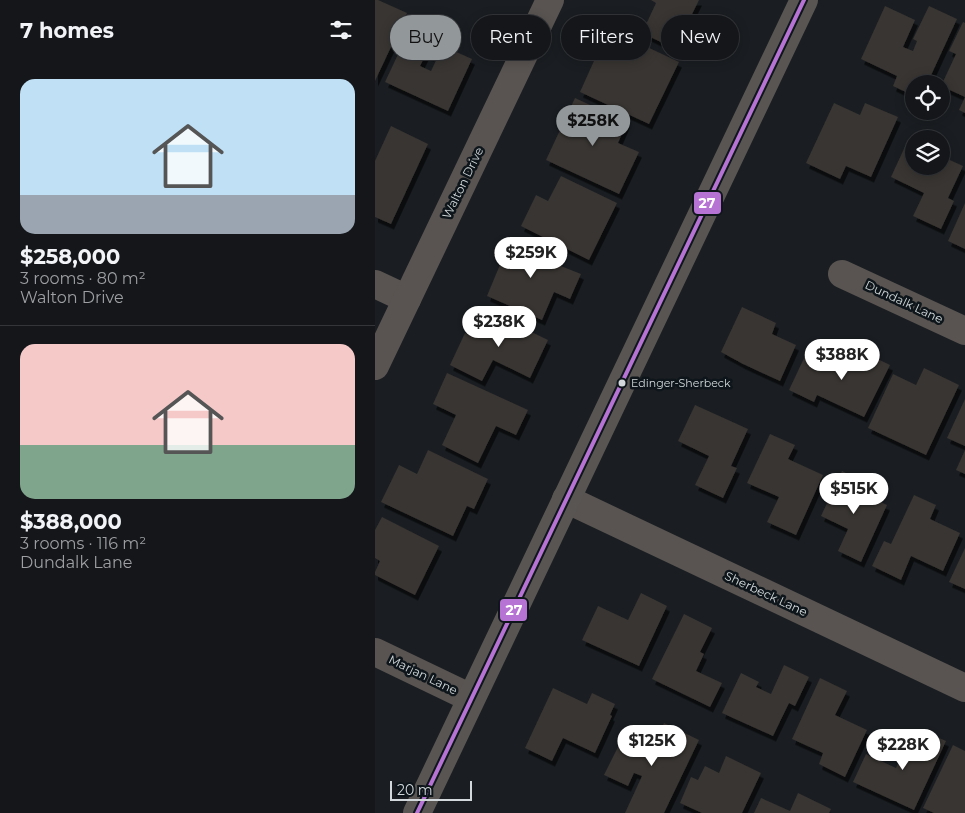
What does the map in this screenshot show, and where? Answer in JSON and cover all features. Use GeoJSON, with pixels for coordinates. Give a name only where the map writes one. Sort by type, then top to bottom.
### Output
{"type":"FeatureCollection","features":[{"type":"Feature","properties":{"kind":"main road"},"geometry":{"type":"LineString","coordinates":[[417,813],[804,0]]}},
{"type":"Feature","properties":{"kind":"street","name":"Walton Drive"},"geometry":{"type":"LineString","coordinates":[[375,366],[542,3]]}},
{"type":"Feature","properties":{"kind":"street","name":"Dundalk Lane"},"geometry":{"type":"LineString","coordinates":[[842,274],[965,331]]}},
{"type":"Feature","properties":{"kind":"street"},"geometry":{"type":"LineString","coordinates":[[375,284],[407,300]]}},
{"type":"Feature","properties":{"kind":"street","name":"Sherbeck Lane"},"geometry":{"type":"LineString","coordinates":[[566,499],[965,688]]}},
{"type":"Feature","properties":{"kind":"street","name":"Marjan Lane"},"geometry":{"type":"LineString","coordinates":[[375,652],[471,698]]}},
{"type":"Feature","properties":{"kind":"building"},"geometry":{"type":"Polygon","coordinates":[[[375,0],[378,0],[407,13],[406,15],[390,15],[390,49],[375,81],[375,0]]]}},
{"type":"Feature","properties":{"kind":"building"},"geometry":{"type":"Polygon","coordinates":[[[651,0],[699,0],[692,15],[661,15],[661,42],[651,37],[650,15],[656,3],[651,0]]]}},
{"type":"Feature","properties":{"kind":"building"},"geometry":{"type":"Polygon","coordinates":[[[885,6],[915,20],[903,47],[913,51],[917,41],[913,39],[929,6],[957,19],[931,75],[905,75],[905,92],[893,86],[897,76],[861,59],[885,6]]]}},
{"type":"Feature","properties":{"kind":"building"},"geometry":{"type":"Polygon","coordinates":[[[963,22],[965,23],[965,97],[950,90],[950,75],[946,75],[956,54],[949,51],[963,22]]]}},
{"type":"Feature","properties":{"kind":"building"},"geometry":{"type":"Polygon","coordinates":[[[651,49],[661,54],[661,60],[675,60],[679,62],[649,124],[580,92],[594,60],[651,60],[651,49]]]}},
{"type":"Feature","properties":{"kind":"building"},"geometry":{"type":"Polygon","coordinates":[[[461,54],[472,60],[448,111],[385,82],[395,60],[423,60],[420,66],[431,71],[436,60],[461,60],[461,54]]]}},
{"type":"Feature","properties":{"kind":"building"},"geometry":{"type":"Polygon","coordinates":[[[965,97],[965,113],[959,110],[965,97]]]}},
{"type":"Feature","properties":{"kind":"building"},"geometry":{"type":"Polygon","coordinates":[[[575,98],[627,122],[618,143],[639,152],[619,194],[546,160],[575,98]]]}},
{"type":"Feature","properties":{"kind":"building"},"geometry":{"type":"Polygon","coordinates":[[[834,103],[860,115],[865,103],[898,117],[871,177],[846,166],[840,179],[806,163],[834,103]]]}},
{"type":"Feature","properties":{"kind":"building"},"geometry":{"type":"Polygon","coordinates":[[[391,126],[428,144],[391,224],[375,217],[375,161],[391,126]]]}},
{"type":"Feature","properties":{"kind":"building"},"geometry":{"type":"Polygon","coordinates":[[[905,147],[905,175],[950,175],[950,160],[963,166],[948,198],[954,201],[941,229],[913,216],[924,193],[891,177],[905,147]]]}},
{"type":"Feature","properties":{"kind":"building"},"geometry":{"type":"Polygon","coordinates":[[[561,176],[617,203],[589,260],[521,226],[536,195],[548,201],[561,176]]]}},
{"type":"Feature","properties":{"kind":"building"},"geometry":{"type":"Polygon","coordinates":[[[965,203],[965,249],[948,241],[965,203]]]}},
{"type":"Feature","properties":{"kind":"building"},"geometry":{"type":"Polygon","coordinates":[[[522,237],[548,248],[543,259],[581,274],[570,299],[554,292],[542,320],[487,296],[509,243],[518,247],[522,237]]]}},
{"type":"Feature","properties":{"kind":"building"},"geometry":{"type":"Polygon","coordinates":[[[742,307],[776,323],[772,334],[796,345],[780,381],[721,352],[742,307]]]}},
{"type":"Feature","properties":{"kind":"building"},"geometry":{"type":"Polygon","coordinates":[[[486,310],[548,340],[530,378],[493,360],[482,381],[450,365],[465,333],[473,337],[486,310]]]}},
{"type":"Feature","properties":{"kind":"building"},"geometry":{"type":"Polygon","coordinates":[[[859,350],[890,365],[864,417],[817,395],[814,402],[789,390],[805,356],[823,365],[828,354],[852,366],[859,350]]]}},
{"type":"Feature","properties":{"kind":"building"},"geometry":{"type":"Polygon","coordinates":[[[924,368],[959,385],[926,455],[868,428],[893,374],[916,385],[924,368]]]}},
{"type":"Feature","properties":{"kind":"building"},"geometry":{"type":"Polygon","coordinates":[[[447,373],[528,410],[516,435],[496,426],[478,463],[442,445],[456,415],[433,404],[447,373]]]}},
{"type":"Feature","properties":{"kind":"building"},"geometry":{"type":"Polygon","coordinates":[[[965,399],[965,446],[947,438],[965,399]]]}},
{"type":"Feature","properties":{"kind":"building"},"geometry":{"type":"Polygon","coordinates":[[[695,405],[748,429],[731,466],[737,468],[723,498],[695,485],[709,456],[678,441],[695,405]]]}},
{"type":"Feature","properties":{"kind":"building"},"geometry":{"type":"Polygon","coordinates":[[[770,434],[795,445],[788,459],[823,475],[796,535],[767,522],[779,497],[747,483],[770,434]]]}},
{"type":"Feature","properties":{"kind":"building"},"geometry":{"type":"Polygon","coordinates":[[[428,450],[488,479],[474,509],[467,506],[453,536],[381,502],[399,465],[417,474],[428,450]]]}},
{"type":"Feature","properties":{"kind":"building"},"geometry":{"type":"Polygon","coordinates":[[[965,450],[965,474],[956,470],[965,450]]]}},
{"type":"Feature","properties":{"kind":"building"},"geometry":{"type":"Polygon","coordinates":[[[842,471],[864,482],[859,492],[887,505],[861,562],[838,551],[848,529],[821,516],[842,471]]]}},
{"type":"Feature","properties":{"kind":"building"},"geometry":{"type":"Polygon","coordinates":[[[914,495],[936,505],[930,519],[960,533],[943,571],[911,556],[901,580],[872,566],[884,541],[891,544],[914,495]]]}},
{"type":"Feature","properties":{"kind":"building"},"geometry":{"type":"Polygon","coordinates":[[[382,517],[439,546],[415,595],[375,575],[380,561],[375,558],[375,530],[382,517]]]}},
{"type":"Feature","properties":{"kind":"building"},"geometry":{"type":"Polygon","coordinates":[[[965,548],[965,589],[949,582],[965,548]]]}},
{"type":"Feature","properties":{"kind":"building"},"geometry":{"type":"Polygon","coordinates":[[[641,593],[667,606],[639,666],[582,640],[598,606],[628,620],[641,593]]]}},
{"type":"Feature","properties":{"kind":"building"},"geometry":{"type":"Polygon","coordinates":[[[684,614],[712,628],[700,652],[704,654],[696,671],[722,683],[710,707],[652,679],[684,614]]]}},
{"type":"Feature","properties":{"kind":"building"},"geometry":{"type":"Polygon","coordinates":[[[784,665],[809,677],[795,706],[789,703],[773,736],[722,713],[741,673],[759,682],[756,687],[771,694],[784,665]]]}},
{"type":"Feature","properties":{"kind":"building"},"geometry":{"type":"Polygon","coordinates":[[[820,678],[847,691],[835,715],[867,730],[845,777],[819,764],[823,753],[792,739],[820,678]]]}},
{"type":"Feature","properties":{"kind":"building"},"geometry":{"type":"Polygon","coordinates":[[[553,688],[587,704],[592,693],[615,704],[610,715],[612,716],[595,753],[563,738],[552,761],[525,748],[553,688]]]}},
{"type":"Feature","properties":{"kind":"building"},"geometry":{"type":"Polygon","coordinates":[[[664,723],[699,740],[664,813],[625,813],[642,776],[634,773],[628,786],[604,775],[627,729],[655,742],[664,723]]]}},
{"type":"Feature","properties":{"kind":"building"},"geometry":{"type":"Polygon","coordinates":[[[919,729],[946,741],[914,810],[853,782],[866,754],[896,768],[904,750],[908,752],[919,729]]]}},
{"type":"Feature","properties":{"kind":"building"},"geometry":{"type":"Polygon","coordinates":[[[953,745],[965,751],[965,813],[934,813],[923,808],[953,745]]]}},
{"type":"Feature","properties":{"kind":"building"},"geometry":{"type":"Polygon","coordinates":[[[726,756],[761,773],[742,813],[702,813],[680,803],[691,777],[698,780],[705,766],[719,773],[726,756]]]}},
{"type":"Feature","properties":{"kind":"building"},"geometry":{"type":"Polygon","coordinates":[[[798,793],[831,809],[829,813],[754,813],[761,798],[790,811],[798,793]]]}},
{"type":"Feature","properties":{"kind":"transit line","name":"27"},"geometry":{"type":"LineString","coordinates":[[417,813],[804,0]]}},
{"type":"Feature","properties":{"kind":"place","name":"Edinger-Sherbeck"},"geometry":{"type":"Point","coordinates":[622,383]}}]}
